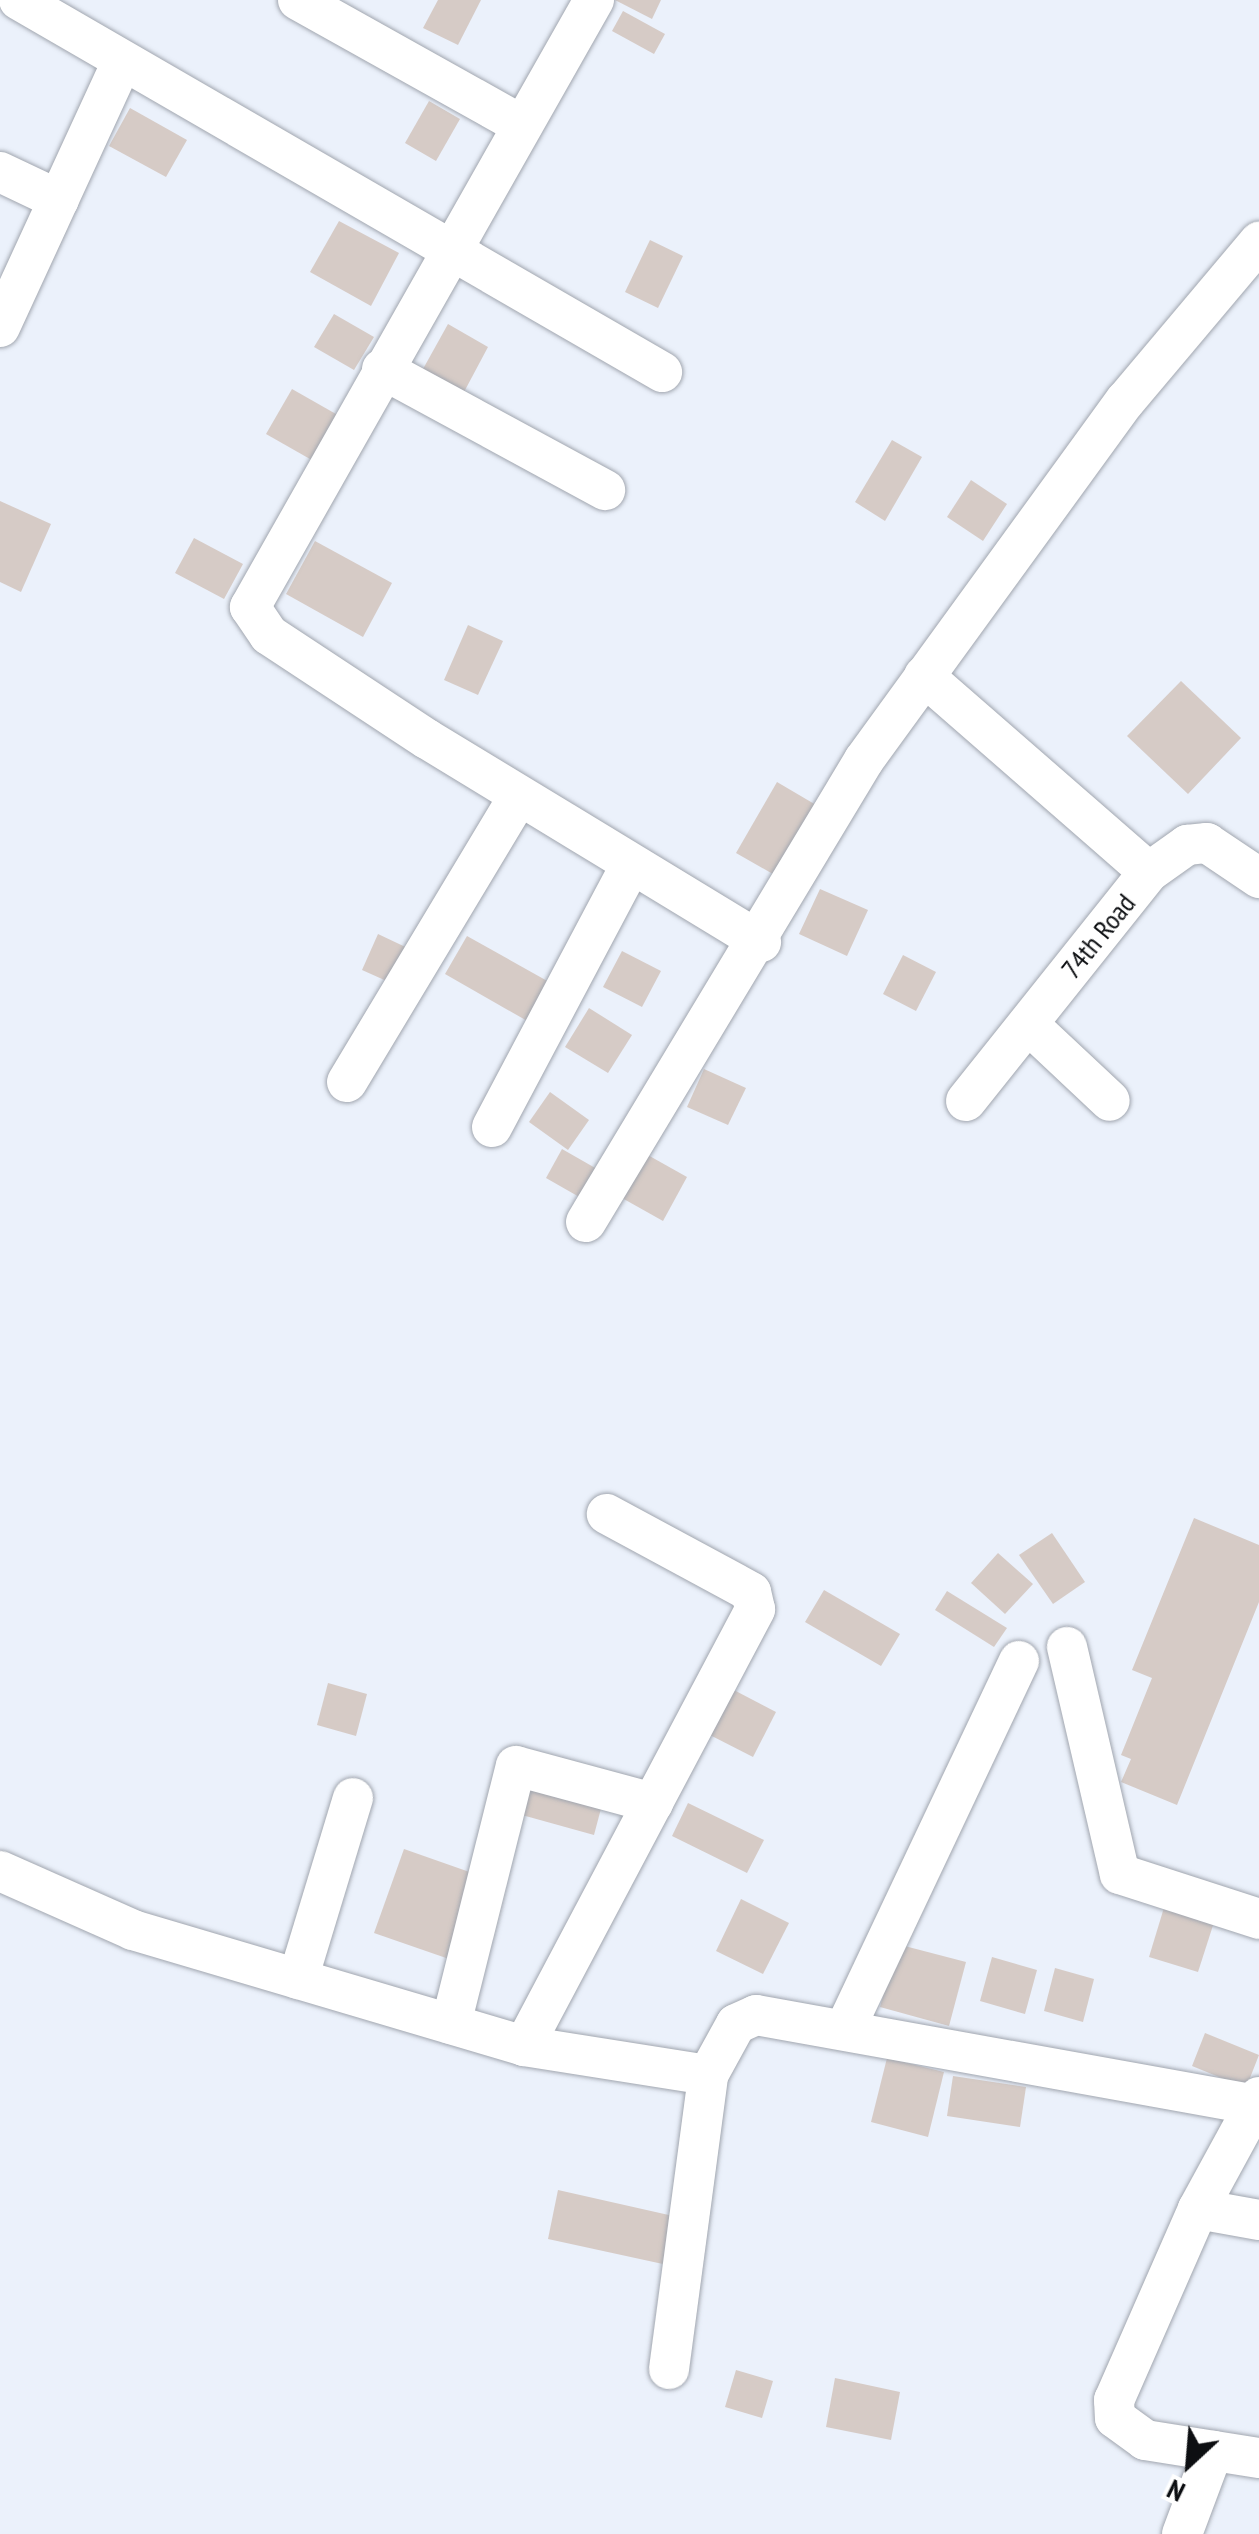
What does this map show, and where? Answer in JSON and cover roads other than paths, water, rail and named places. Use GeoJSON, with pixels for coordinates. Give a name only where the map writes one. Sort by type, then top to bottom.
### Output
{"type":"FeatureCollection","features":[{"type":"Feature","properties":{"kind":"street"},"geometry":{"type":"LineString","coordinates":[[19,0],[120,66],[662,372]]}},
{"type":"Feature","properties":{"kind":"street"},"geometry":{"type":"LineString","coordinates":[[298,0],[522,125]]}},
{"type":"Feature","properties":{"kind":"street"},"geometry":{"type":"LineString","coordinates":[[594,0],[250,607],[269,634],[427,739],[761,942]]}},
{"type":"Feature","properties":{"kind":"street"},"geometry":{"type":"LineString","coordinates":[[0,327],[120,66]]}},
{"type":"Feature","properties":{"kind":"street"},"geometry":{"type":"LineString","coordinates":[[0,172],[58,200]]}},
{"type":"Feature","properties":{"kind":"street"},"geometry":{"type":"LineString","coordinates":[[586,1222],[761,942],[864,760],[1126,400],[1259,242]]}},
{"type":"Feature","properties":{"kind":"street"},"geometry":{"type":"LineString","coordinates":[[382,370],[605,490]]}},
{"type":"Feature","properties":{"kind":"street"},"geometry":{"type":"LineString","coordinates":[[924,676],[1149,872]]}},
{"type":"Feature","properties":{"kind":"street"},"geometry":{"type":"LineString","coordinates":[[347,1082],[507,790]]}},
{"type":"Feature","properties":{"kind":"street","name":"74th Road"},"geometry":{"type":"LineString","coordinates":[[966,1101],[1149,872],[1186,845],[1208,843],[1259,878]]}},
{"type":"Feature","properties":{"kind":"street"},"geometry":{"type":"LineString","coordinates":[[492,1127],[630,864]]}},
{"type":"Feature","properties":{"kind":"street"},"geometry":{"type":"LineString","coordinates":[[1028,1024],[1110,1101]]}},
{"type":"Feature","properties":{"kind":"street"},"geometry":{"type":"LineString","coordinates":[[524,2046],[756,1600],[607,1514]]}},
{"type":"Feature","properties":{"kind":"street"},"geometry":{"type":"LineString","coordinates":[[1067,1647],[1120,1874],[1259,1919]]}},
{"type":"Feature","properties":{"kind":"street"},"geometry":{"type":"LineString","coordinates":[[844,2028],[1019,1662]]}},
{"type":"Feature","properties":{"kind":"street"},"geometry":{"type":"LineString","coordinates":[[450,2024],[516,1766],[653,1803]]}},
{"type":"Feature","properties":{"kind":"street"},"geometry":{"type":"LineString","coordinates":[[298,1978],[354,1798]]}},
{"type":"Feature","properties":{"kind":"street"},"geometry":{"type":"LineString","coordinates":[[0,1872],[132,1930],[524,2046],[708,2075]]}},
{"type":"Feature","properties":{"kind":"street"},"geometry":{"type":"LineString","coordinates":[[668,2368],[708,2075],[736,2024],[756,2016],[844,2028],[1257,2101],[1198,2209],[1114,2400],[1115,2418],[1145,2440],[1259,2458]]}},
{"type":"Feature","properties":{"kind":"street"},"geometry":{"type":"LineString","coordinates":[[1198,2209],[1259,2220]]}},
{"type":"Feature","properties":{"kind":"street"},"geometry":{"type":"LineString","coordinates":[[1182,2534],[1213,2451]]}}]}
